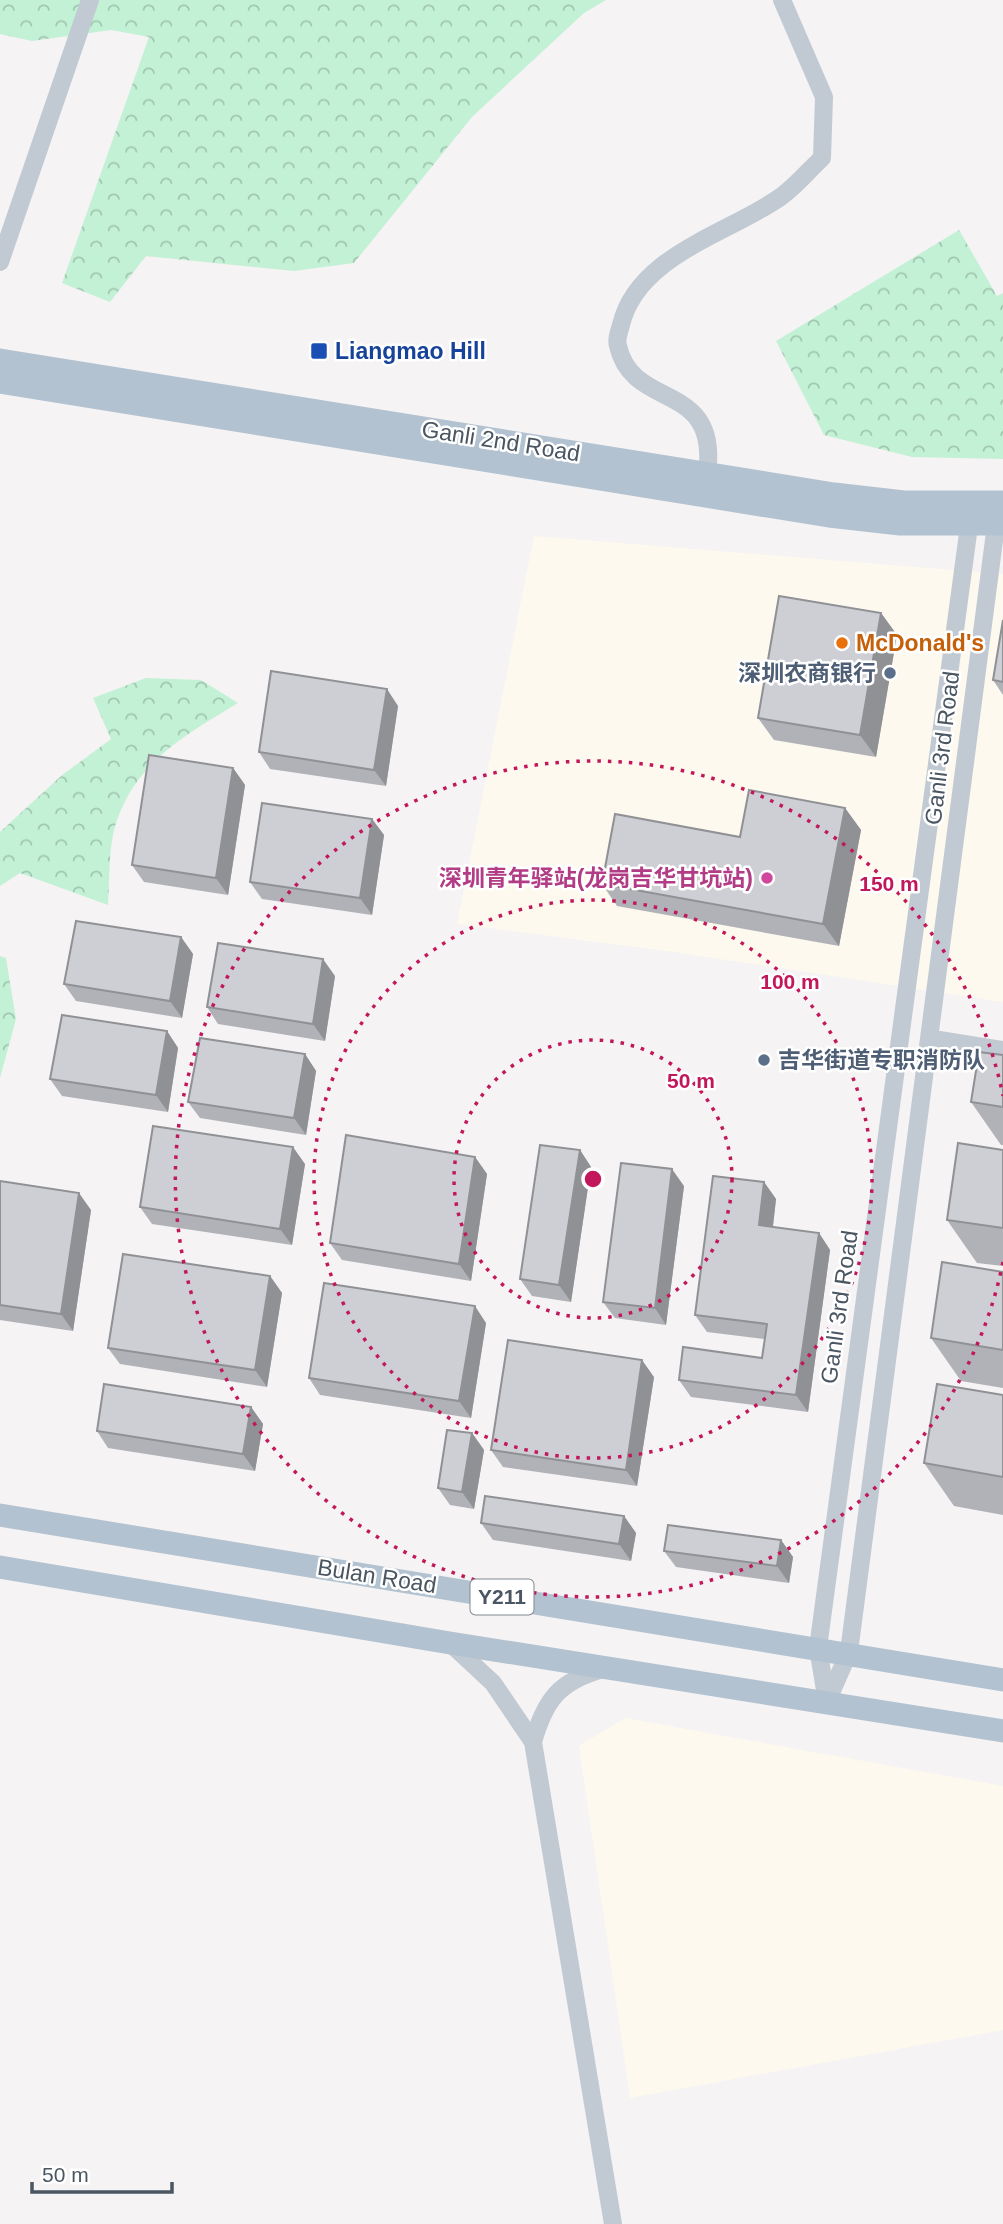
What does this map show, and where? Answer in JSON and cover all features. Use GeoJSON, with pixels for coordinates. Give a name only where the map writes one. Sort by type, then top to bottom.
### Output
{"type":"FeatureCollection","features":[{"type":"Feature","properties":{"kind":"main road","name":"Ganli 2nd Road"},"geometry":{"type":"LineString","coordinates":[[0,360],[892,501],[993,503]]}},
{"type":"Feature","properties":{"kind":"main road","name":"Ganli 2nd Road"},"geometry":{"type":"LineString","coordinates":[[0,382],[829,516],[901,524],[1000,525]]}},
{"type":"Feature","properties":{"kind":"main road","name":"Bulan Road"},"geometry":{"type":"LineString","coordinates":[[0,1515],[1003,1680]]}},
{"type":"Feature","properties":{"kind":"main road","name":"Y211"},"geometry":{"type":"LineString","coordinates":[[0,1567],[450,1643],[1003,1731]]}},
{"type":"Feature","properties":{"kind":"street"},"geometry":{"type":"LineString","coordinates":[[0,262],[90,0]]}},
{"type":"Feature","properties":{"kind":"street"},"geometry":{"type":"LineString","coordinates":[[708,474],[711,449],[705,427],[692,411],[631,373],[617,342],[623,317],[642,284],[667,262],[780,197],[822,158],[824,97],[782,0]]}},
{"type":"Feature","properties":{"kind":"street"},"geometry":{"type":"LineString","coordinates":[[993,503],[1000,525]]}},
{"type":"Feature","properties":{"kind":"street","name":"Ganli 3rd Road"},"geometry":{"type":"LineString","coordinates":[[827,1702],[818,1648],[969,526],[993,503]]}},
{"type":"Feature","properties":{"kind":"street","name":"Ganli 3rd Road"},"geometry":{"type":"LineString","coordinates":[[827,1702],[849,1653],[1000,525]]}},
{"type":"Feature","properties":{"kind":"street"},"geometry":{"type":"LineString","coordinates":[[933,1039],[1003,1050]]}},
{"type":"Feature","properties":{"kind":"street"},"geometry":{"type":"LineString","coordinates":[[450,1643],[493,1683],[533,1742],[613,2224]]}},
{"type":"Feature","properties":{"kind":"street"},"geometry":{"type":"LineString","coordinates":[[533,1742],[542,1710],[561,1688],[582,1675],[609,1668]]}},
{"type":"Feature","properties":{"kind":"shaded area"},"geometry":{"type":"Polygon","coordinates":[[[534,536],[1003,574],[1003,1002],[674,952],[457,924],[534,536]]]}},
{"type":"Feature","properties":{"kind":"shaded area"},"geometry":{"type":"Polygon","coordinates":[[[625,1718],[1003,1786],[1003,2030],[630,2098],[579,1746],[625,1718]]]}},
{"type":"Feature","properties":{"kind":"green space"},"geometry":{"type":"Polygon","coordinates":[[[0,0],[606,0],[584,13],[472,117],[354,263],[294,271],[146,256],[110,302],[62,283],[149,37],[111,30],[32,41],[0,34],[0,0]]]}},
{"type":"Feature","properties":{"kind":"green space"},"geometry":{"type":"Polygon","coordinates":[[[959,230],[997,296],[1003,293],[1003,459],[912,457],[824,435],[776,341],[959,230]]]}},
{"type":"Feature","properties":{"kind":"green space"},"geometry":{"type":"Polygon","coordinates":[[[146,678],[201,680],[238,703],[166,751],[138,780],[126,799],[114,830],[108,905],[20,873],[0,886],[0,832],[61,776],[111,739],[93,698],[146,678]]]}},
{"type":"Feature","properties":{"kind":"green space"},"geometry":{"type":"Polygon","coordinates":[[[0,956],[6,958],[16,1019],[0,1078],[0,956]]]}},
{"type":"Feature","properties":{"kind":"building"},"geometry":{"type":"Polygon","coordinates":[[[779,596],[881,613],[860,735],[758,718],[779,596]]]}},
{"type":"Feature","properties":{"kind":"building"},"geometry":{"type":"Polygon","coordinates":[[[1003,620],[1003,682],[993,680],[1003,620]]]}},
{"type":"Feature","properties":{"kind":"building"},"geometry":{"type":"Polygon","coordinates":[[[271,671],[387,689],[374,770],[259,752],[271,671]]]}},
{"type":"Feature","properties":{"kind":"building"},"geometry":{"type":"Polygon","coordinates":[[[149,755],[233,768],[216,878],[132,865],[149,755]]]}},
{"type":"Feature","properties":{"kind":"building"},"geometry":{"type":"Polygon","coordinates":[[[749,790],[845,808],[823,924],[602,884],[615,814],[740,837],[749,790]]]}},
{"type":"Feature","properties":{"kind":"building"},"geometry":{"type":"Polygon","coordinates":[[[262,803],[372,819],[360,898],[250,882],[262,803]]]}},
{"type":"Feature","properties":{"kind":"building"},"geometry":{"type":"Polygon","coordinates":[[[76,921],[181,937],[170,1001],[64,984],[76,921]]]}},
{"type":"Feature","properties":{"kind":"building"},"geometry":{"type":"Polygon","coordinates":[[[218,943],[323,959],[313,1024],[207,1007],[218,943]]]}},
{"type":"Feature","properties":{"kind":"building"},"geometry":{"type":"Polygon","coordinates":[[[62,1015],[167,1031],[156,1095],[50,1079],[62,1015]]]}},
{"type":"Feature","properties":{"kind":"building"},"geometry":{"type":"Polygon","coordinates":[[[200,1038],[305,1054],[294,1118],[188,1102],[200,1038]]]}},
{"type":"Feature","properties":{"kind":"building"},"geometry":{"type":"Polygon","coordinates":[[[979,1052],[1003,1055],[1003,1107],[971,1102],[979,1052]]]}},
{"type":"Feature","properties":{"kind":"building"},"geometry":{"type":"Polygon","coordinates":[[[153,1126],[293,1147],[280,1229],[140,1207],[153,1126]]]}},
{"type":"Feature","properties":{"kind":"building"},"geometry":{"type":"Polygon","coordinates":[[[346,1135],[475,1157],[459,1264],[330,1243],[346,1135]]]}},
{"type":"Feature","properties":{"kind":"building"},"geometry":{"type":"Polygon","coordinates":[[[958,1143],[1003,1150],[1003,1228],[947,1220],[958,1143]]]}},
{"type":"Feature","properties":{"kind":"building"},"geometry":{"type":"Polygon","coordinates":[[[540,1145],[580,1150],[559,1285],[520,1279],[540,1145]]]}},
{"type":"Feature","properties":{"kind":"building"},"geometry":{"type":"Polygon","coordinates":[[[621,1163],[672,1169],[655,1308],[603,1302],[621,1163]]]}},
{"type":"Feature","properties":{"kind":"building"},"geometry":{"type":"Polygon","coordinates":[[[713,1176],[764,1182],[759,1225],[819,1233],[796,1395],[679,1380],[683,1347],[762,1358],[767,1324],[695,1315],[713,1176]]]}},
{"type":"Feature","properties":{"kind":"building"},"geometry":{"type":"Polygon","coordinates":[[[0,1181],[79,1193],[61,1314],[0,1305],[0,1181]]]}},
{"type":"Feature","properties":{"kind":"building"},"geometry":{"type":"Polygon","coordinates":[[[123,1254],[270,1276],[255,1370],[108,1348],[123,1254]]]}},
{"type":"Feature","properties":{"kind":"building"},"geometry":{"type":"Polygon","coordinates":[[[942,1262],[1003,1272],[1003,1350],[931,1338],[942,1262]]]}},
{"type":"Feature","properties":{"kind":"building"},"geometry":{"type":"Polygon","coordinates":[[[324,1283],[475,1306],[459,1401],[309,1378],[324,1283]]]}},
{"type":"Feature","properties":{"kind":"building"},"geometry":{"type":"Polygon","coordinates":[[[508,1340],[642,1360],[626,1470],[491,1450],[508,1340]]]}},
{"type":"Feature","properties":{"kind":"building"},"geometry":{"type":"Polygon","coordinates":[[[104,1384],[251,1407],[243,1454],[97,1431],[104,1384]]]}},
{"type":"Feature","properties":{"kind":"building"},"geometry":{"type":"Polygon","coordinates":[[[937,1384],[1003,1395],[1003,1477],[924,1463],[937,1384]]]}},
{"type":"Feature","properties":{"kind":"building"},"geometry":{"type":"Polygon","coordinates":[[[447,1430],[472,1433],[462,1492],[438,1488],[447,1430]]]}},
{"type":"Feature","properties":{"kind":"building"},"geometry":{"type":"Polygon","coordinates":[[[485,1496],[624,1516],[619,1544],[481,1523],[485,1496]]]}},
{"type":"Feature","properties":{"kind":"building"},"geometry":{"type":"Polygon","coordinates":[[[668,1525],[781,1540],[777,1566],[664,1551],[668,1525]]]}},
{"type":"Feature","properties":{"kind":"place","name":"Liangmao Hill"},"geometry":{"type":"Point","coordinates":[319,351]}},
{"type":"Feature","properties":{"kind":"place","name":"McDonald's"},"geometry":{"type":"Point","coordinates":[842,643]}},
{"type":"Feature","properties":{"kind":"place","name":"深圳农商银行"},"geometry":{"type":"Point","coordinates":[890,673]}},
{"type":"Feature","properties":{"kind":"place","name":"深圳青年驿站(龙岗吉华甘坑站)"},"geometry":{"type":"Point","coordinates":[767,878]}},
{"type":"Feature","properties":{"kind":"place","name":"吉华街道专职消防队"},"geometry":{"type":"Point","coordinates":[764,1060]}}]}
